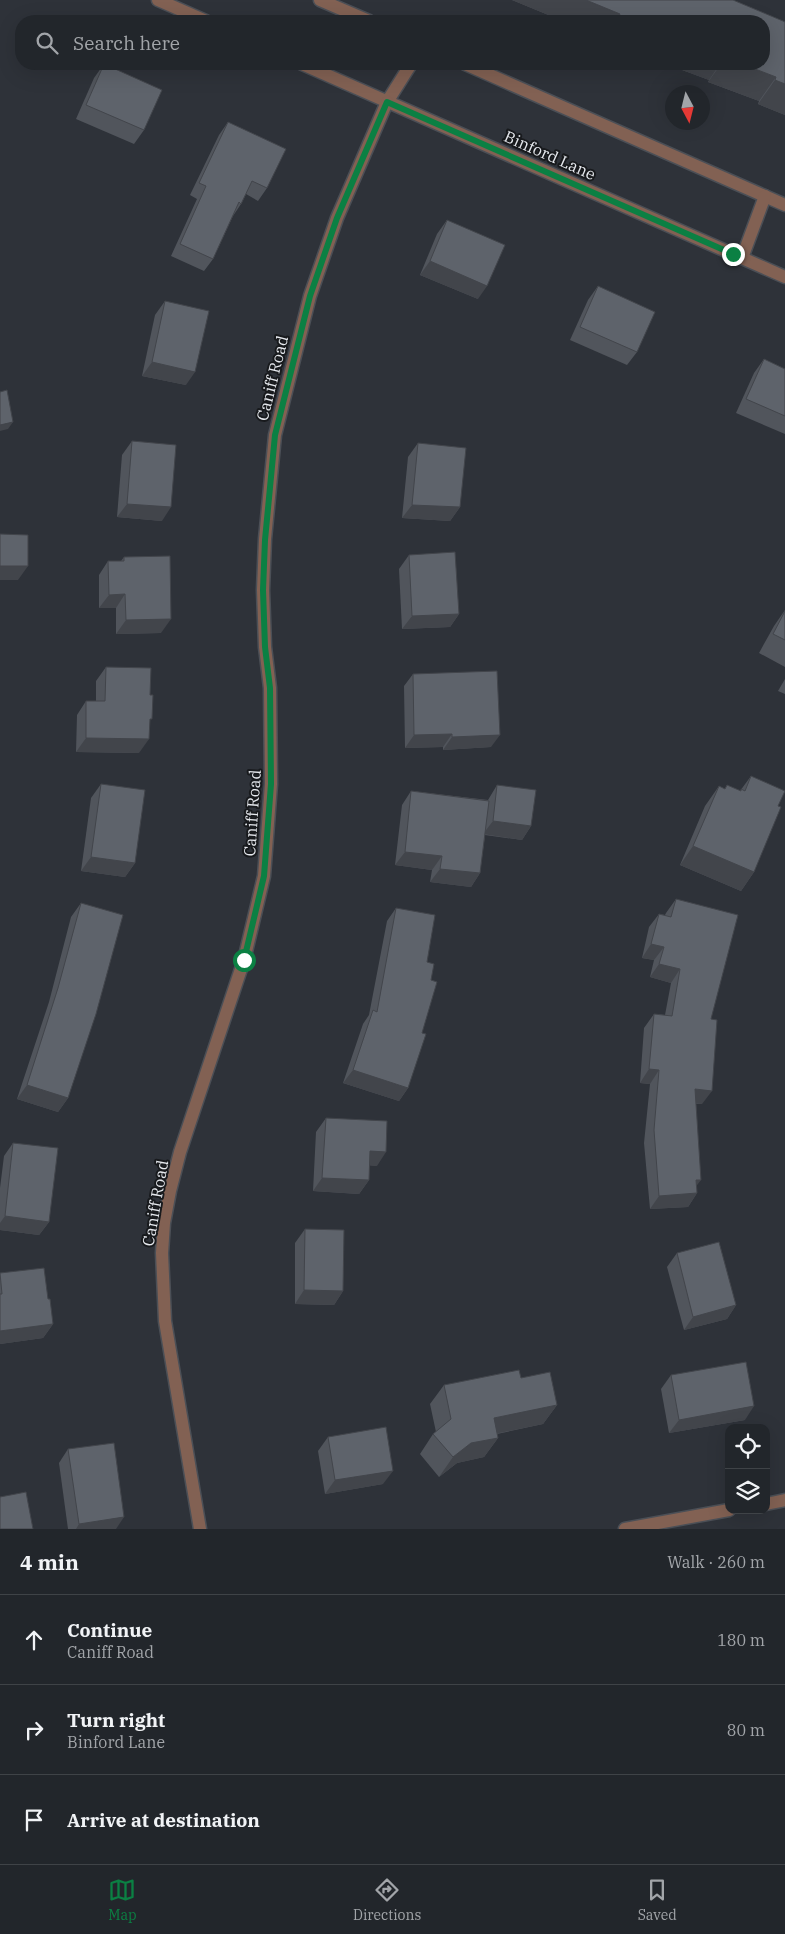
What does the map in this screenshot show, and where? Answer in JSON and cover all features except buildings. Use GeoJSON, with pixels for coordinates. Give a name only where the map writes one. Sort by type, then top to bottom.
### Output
{"type":"FeatureCollection","features":[{"type":"Feature","properties":{"kind":"street"},"geometry":{"type":"LineString","coordinates":[[158,0],[192,15]]}},
{"type":"Feature","properties":{"kind":"street"},"geometry":{"type":"LineString","coordinates":[[320,0],[355,15]]}},
{"type":"Feature","properties":{"kind":"street","name":"Binford Lane"},"geometry":{"type":"LineString","coordinates":[[315,70],[785,277]]}},
{"type":"Feature","properties":{"kind":"street","name":"Caniff Road"},"geometry":{"type":"LineString","coordinates":[[200,1529],[165,1321],[162,1253],[164,1223],[180,1152],[244,960],[264,876],[271,784],[270,688],[265,647],[263,590],[265,540],[275,435],[310,296],[337,218],[387,102],[406,70]]}},
{"type":"Feature","properties":{"kind":"street"},"geometry":{"type":"LineString","coordinates":[[479,70],[785,205]]}},
{"type":"Feature","properties":{"kind":"street"},"geometry":{"type":"LineString","coordinates":[[742,258],[765,196]]}},
{"type":"Feature","properties":{"kind":"street"},"geometry":{"type":"LineString","coordinates":[[770,1503],[785,1500]]}},
{"type":"Feature","properties":{"kind":"street"},"geometry":{"type":"LineString","coordinates":[[625,1529],[725,1511]]}},
{"type":"Feature","properties":{"kind":"route"},"geometry":{"type":"LineString","coordinates":[[244,960],[264,876],[271,784],[270,688],[265,647],[263,590],[265,540],[275,435],[310,296],[337,218],[387,102],[733,254]]}}]}
